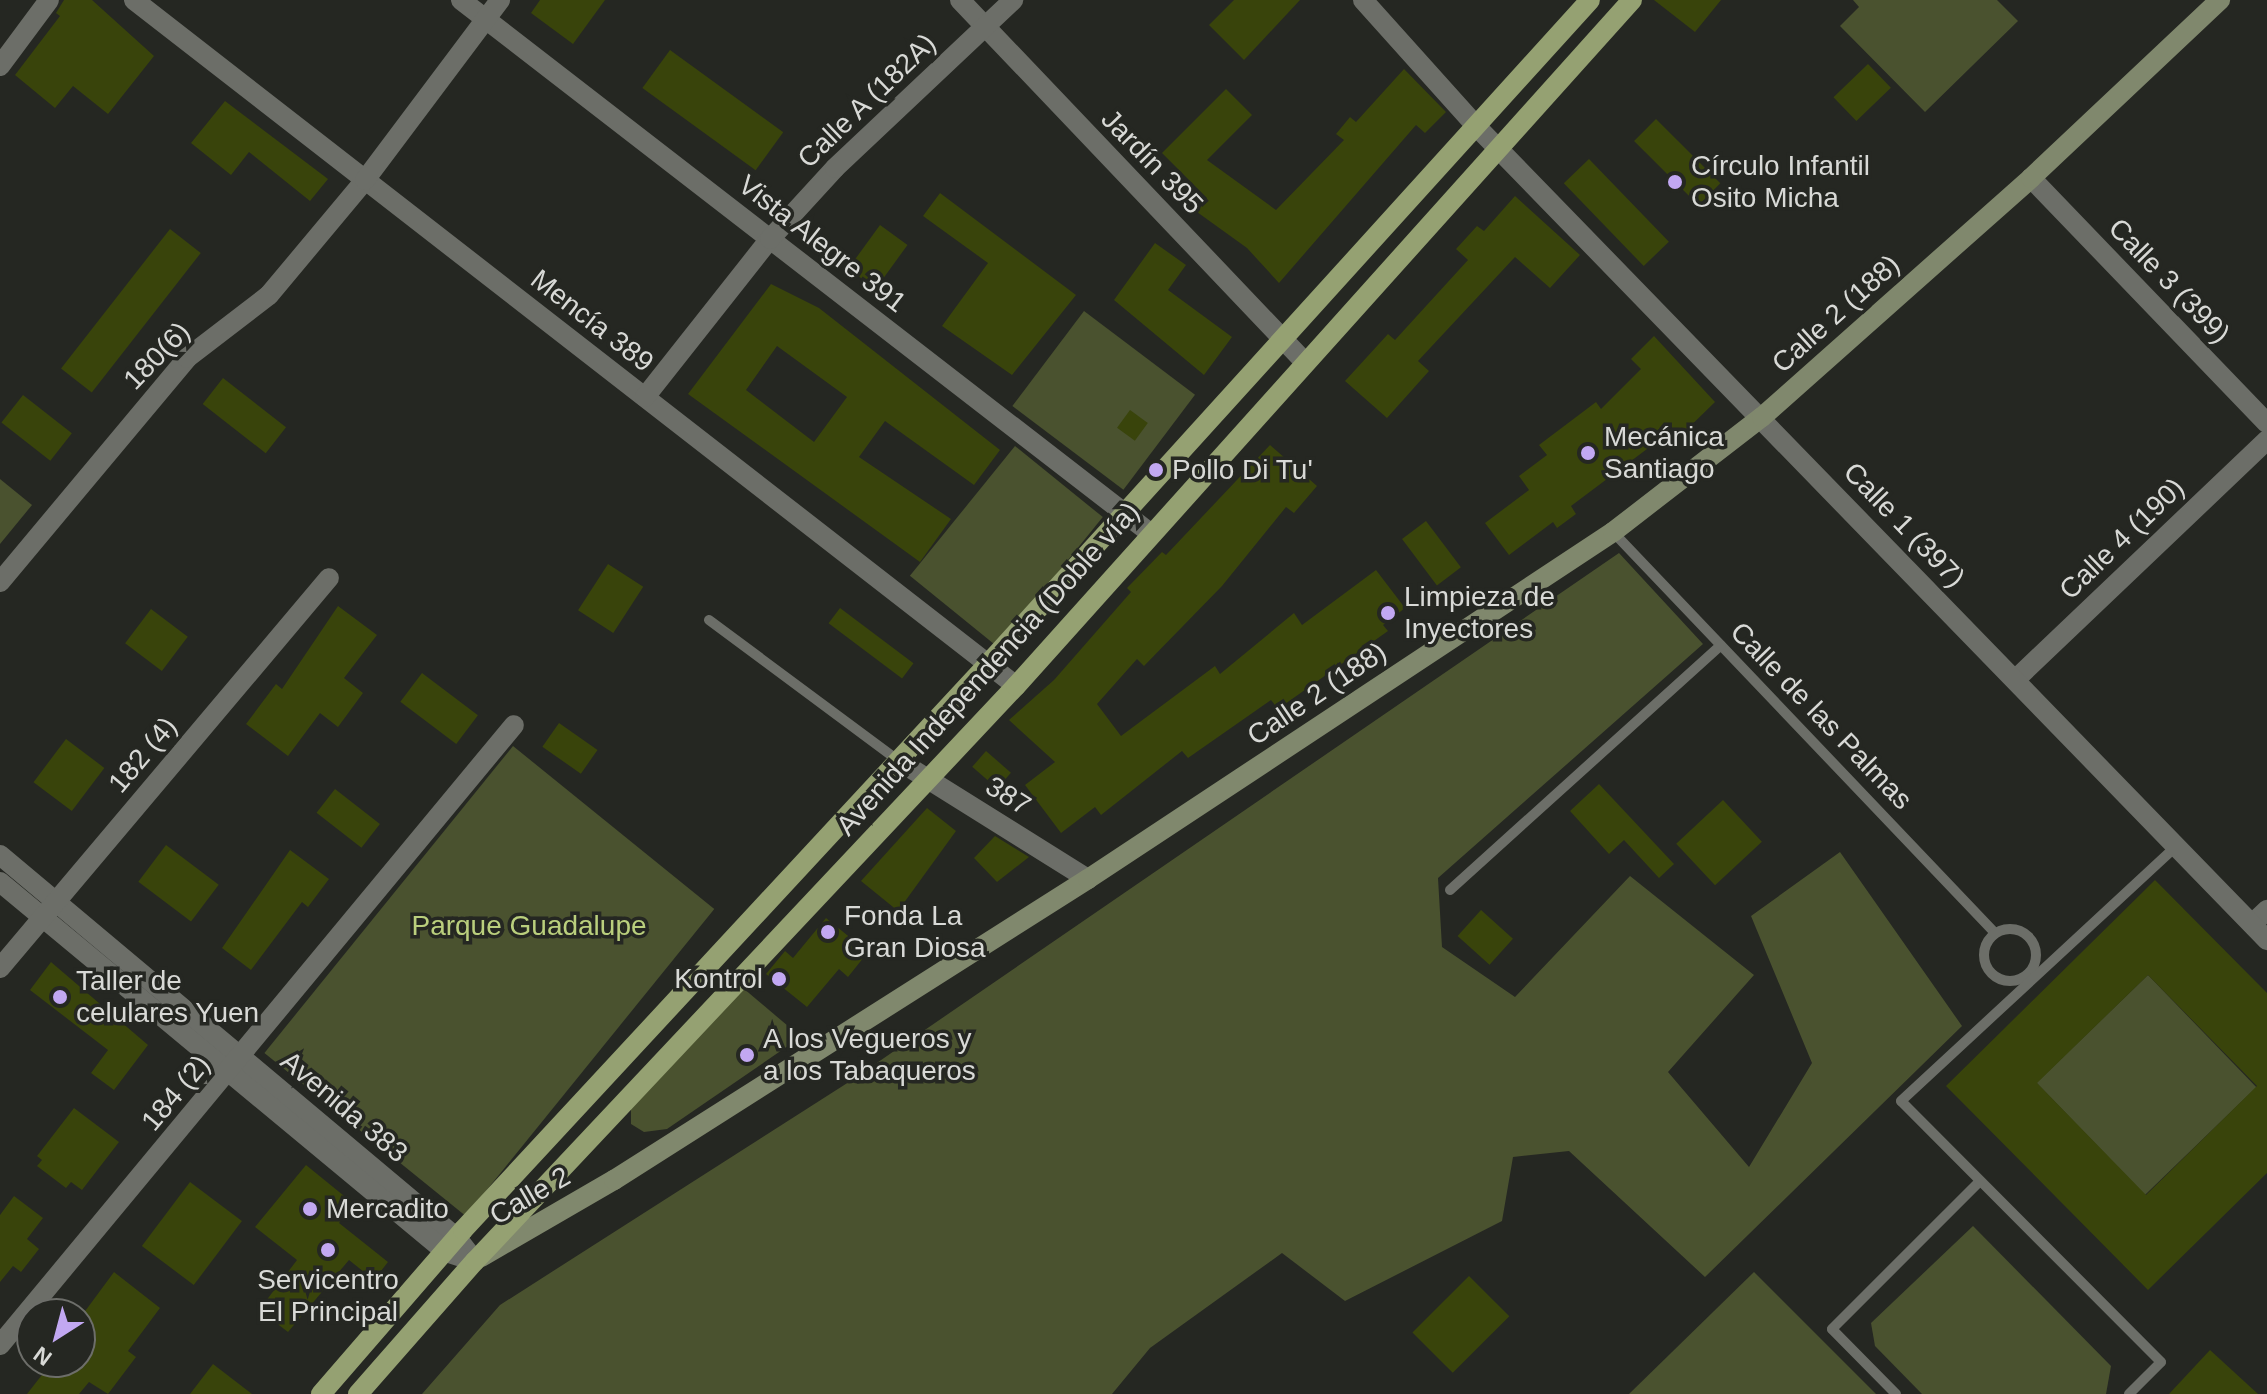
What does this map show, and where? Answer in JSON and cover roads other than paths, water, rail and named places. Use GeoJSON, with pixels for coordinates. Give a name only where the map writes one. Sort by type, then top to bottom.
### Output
{"type":"FeatureCollection","features":[{"type":"Feature","properties":{"kind":"main road","name":"Avenida Independencia (Doble vía)"},"geometry":{"type":"LineString","coordinates":[[321,1394],[478,1214],[988,664],[1590,0]]}},
{"type":"Feature","properties":{"kind":"main road","name":"Avenida Independencia (Doble vía)"},"geometry":{"type":"LineString","coordinates":[[358,1394],[475,1261],[1016,686],[1304,361],[1500,150],[1632,0]]}},
{"type":"Feature","properties":{"kind":"main road","name":"Calle 2 (188)"},"geometry":{"type":"LineString","coordinates":[[614,1180],[1088,879],[1613,532],[1762,417],[2031,178],[2220,0]]}},
{"type":"Feature","properties":{"kind":"main road","name":"Calle 2"},"geometry":{"type":"LineString","coordinates":[[475,1261],[614,1180]]}},
{"type":"Feature","properties":{"kind":"street"},"geometry":{"type":"LineString","coordinates":[[0,66],[49,0]]}},
{"type":"Feature","properties":{"kind":"street","name":"Mencía 389"},"geometry":{"type":"LineString","coordinates":[[134,0],[1016,686]]}},
{"type":"Feature","properties":{"kind":"street","name":"Vista Alegre 391"},"geometry":{"type":"LineString","coordinates":[[461,0],[1150,533]]}},
{"type":"Feature","properties":{"kind":"street","name":"180(6)"},"geometry":{"type":"LineString","coordinates":[[0,582],[187,358],[269,295],[365,180],[500,0]]}},
{"type":"Feature","properties":{"kind":"street","name":"Jardín 395"},"geometry":{"type":"LineString","coordinates":[[960,0],[1304,361]]}},
{"type":"Feature","properties":{"kind":"street","name":"Calle A (182A)"},"geometry":{"type":"LineString","coordinates":[[645,397],[770,239],[835,168],[1013,0]]}},
{"type":"Feature","properties":{"kind":"street"},"geometry":{"type":"LineString","coordinates":[[1363,0],[1477,127]]}},
{"type":"Feature","properties":{"kind":"street","name":"Calle 1 (397)"},"geometry":{"type":"LineString","coordinates":[[1477,127],[2176,846],[2260,917],[2267,940]]}},
{"type":"Feature","properties":{"kind":"street","name":"Calle 3 (399)"},"geometry":{"type":"LineString","coordinates":[[2031,178],[2267,423]]}},
{"type":"Feature","properties":{"kind":"street","name":"Calle 4 (190)"},"geometry":{"type":"LineString","coordinates":[[2015,680],[2267,440]]}},
{"type":"Feature","properties":{"kind":"street","name":"182 (4)"},"geometry":{"type":"LineString","coordinates":[[0,968],[329,578]]}},
{"type":"Feature","properties":{"kind":"street","name":"184 (2)"},"geometry":{"type":"LineString","coordinates":[[0,1345],[236,1065],[514,725]]}},
{"type":"Feature","properties":{"kind":"street","name":"387"},"geometry":{"type":"LineString","coordinates":[[899,761],[1088,879]]}},
{"type":"Feature","properties":{"kind":"street","name":"Avenida 383"},"geometry":{"type":"LineString","coordinates":[[0,855],[49,910],[451,1245],[475,1261]]}},
{"type":"Feature","properties":{"kind":"street","name":"Avenida 383"},"geometry":{"type":"LineString","coordinates":[[0,882],[49,910]]}},
{"type":"Feature","properties":{"kind":"lane","name":"Calle de las Palmas"},"geometry":{"type":"LineString","coordinates":[[1613,532],[1995,933]]}},
{"type":"Feature","properties":{"kind":"lane"},"geometry":{"type":"LineString","coordinates":[[709,620],[899,761]]}},
{"type":"Feature","properties":{"kind":"lane"},"geometry":{"type":"LineString","coordinates":[[1450,890],[1721,645]]}},
{"type":"Feature","properties":{"kind":"lane"},"geometry":{"type":"LineString","coordinates":[[2129,1394],[2161,1362],[1901,1101],[2030,977],[2176,846]]}},
{"type":"Feature","properties":{"kind":"lane"},"geometry":{"type":"LineString","coordinates":[[2020,930],[2033,941],[2036,959],[2030,977],[2011,981],[1988,971],[1984,946],[1995,933],[2020,930]]}},
{"type":"Feature","properties":{"kind":"lane"},"geometry":{"type":"LineString","coordinates":[[2030,977],[2042,989]]}},
{"type":"Feature","properties":{"kind":"lane"},"geometry":{"type":"LineString","coordinates":[[1896,1394],[1832,1329],[1980,1181]]}},
{"type":"Feature","properties":{"kind":"place","name":"Círculo Infantil Osito Micha"},"geometry":{"type":"Point","coordinates":[1675,182]}},
{"type":"Feature","properties":{"kind":"place","name":"Mecánica Santiago"},"geometry":{"type":"Point","coordinates":[1588,453]}},
{"type":"Feature","properties":{"kind":"place","name":"Pollo Di Tu'"},"geometry":{"type":"Point","coordinates":[1156,470]}},
{"type":"Feature","properties":{"kind":"place","name":"Limpieza de Inyectores"},"geometry":{"type":"Point","coordinates":[1388,613]}},
{"type":"Feature","properties":{"kind":"place","name":"Fonda La Gran Diosa"},"geometry":{"type":"Point","coordinates":[828,932]}},
{"type":"Feature","properties":{"kind":"place","name":"Kontrol"},"geometry":{"type":"Point","coordinates":[779,979]}},
{"type":"Feature","properties":{"kind":"place","name":"Taller de celulares Yuen"},"geometry":{"type":"Point","coordinates":[60,997]}},
{"type":"Feature","properties":{"kind":"place","name":"A los Vegueros y a los Tabaqueros"},"geometry":{"type":"Point","coordinates":[747,1055]}},
{"type":"Feature","properties":{"kind":"place","name":"Mercadito"},"geometry":{"type":"Point","coordinates":[310,1209]}},
{"type":"Feature","properties":{"kind":"place","name":"Servicentro El Principal"},"geometry":{"type":"Point","coordinates":[328,1250]}},
{"type":"Feature","properties":{"kind":"park label","name":"Parque Guadalupe"},"geometry":{"type":"Point","coordinates":[529,926]}}]}
